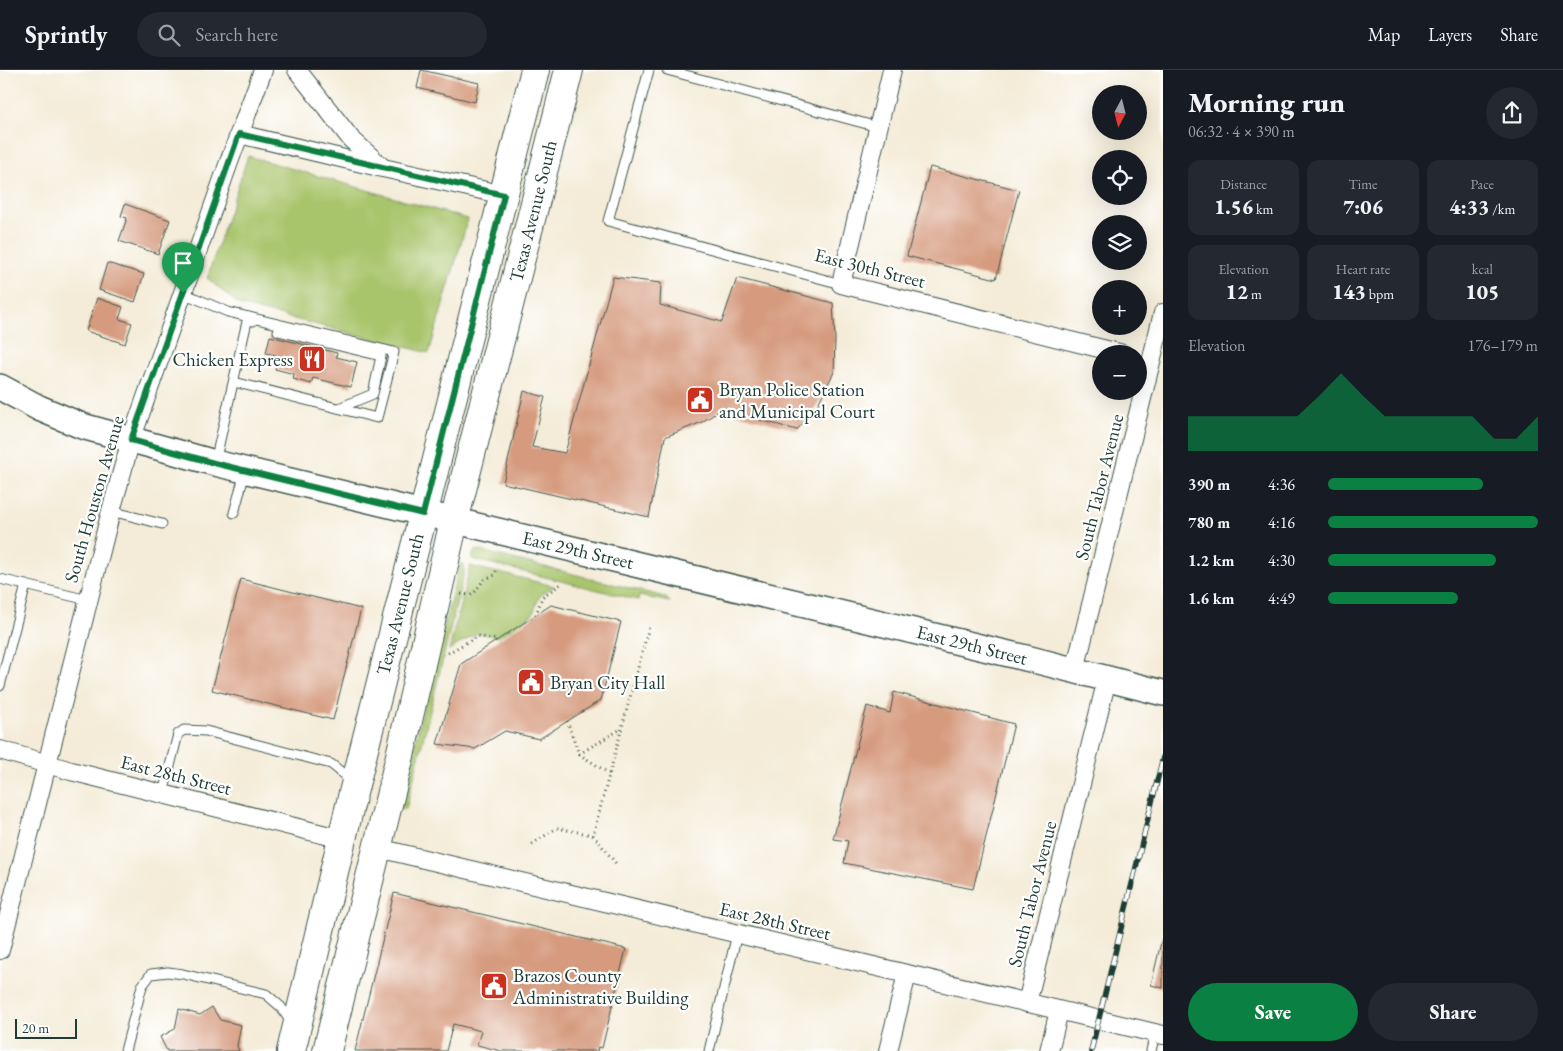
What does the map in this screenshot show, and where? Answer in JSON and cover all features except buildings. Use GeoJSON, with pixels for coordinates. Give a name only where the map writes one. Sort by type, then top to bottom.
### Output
{"type":"FeatureCollection","features":[{"type":"Feature","properties":{"kind":"main road","name":"Texas Avenue South"},"geometry":{"type":"LineString","coordinates":[[294,1041],[353,793],[535,70]]}},
{"type":"Feature","properties":{"kind":"main road","name":"Texas Avenue South"},"geometry":{"type":"LineString","coordinates":[[327,1051],[378,848],[454,521],[568,70]]}},
{"type":"Feature","properties":{"kind":"street","name":"South Houston Avenue"},"geometry":{"type":"LineString","coordinates":[[0,950],[110,511],[131,440],[263,70]]}},
{"type":"Feature","properties":{"kind":"street"},"geometry":{"type":"LineString","coordinates":[[298,70],[352,138],[383,168]]}},
{"type":"Feature","properties":{"kind":"street"},"geometry":{"type":"LineString","coordinates":[[841,284],[892,70]]}},
{"type":"Feature","properties":{"kind":"street"},"geometry":{"type":"LineString","coordinates":[[239,134],[504,195]]}},
{"type":"Feature","properties":{"kind":"street","name":"East 30th Street"},"geometry":{"type":"LineString","coordinates":[[841,284],[1092,346]]}},
{"type":"Feature","properties":{"kind":"street","name":"South Tabor Avenue"},"geometry":{"type":"LineString","coordinates":[[1147,354],[1163,313]]}},
{"type":"Feature","properties":{"kind":"street","name":"East 29th Street"},"geometry":{"type":"LineString","coordinates":[[0,387],[39,408],[82,426],[214,463],[1075,670],[1163,693]]}},
{"type":"Feature","properties":{"kind":"street","name":"South Tabor Avenue"},"geometry":{"type":"LineString","coordinates":[[1075,670],[1136,400]]}},
{"type":"Feature","properties":{"kind":"street","name":"South Tabor Avenue"},"geometry":{"type":"LineString","coordinates":[[1027,1003],[1106,679]]}},
{"type":"Feature","properties":{"kind":"street","name":"East 28th Street"},"geometry":{"type":"LineString","coordinates":[[0,750],[163,794],[342,839]]}},
{"type":"Feature","properties":{"kind":"street","name":"East 28th Street"},"geometry":{"type":"LineString","coordinates":[[378,848],[1159,1034]]}},
{"type":"Feature","properties":{"kind":"street"},"geometry":{"type":"LineString","coordinates":[[888,1051],[907,974]]}},
{"type":"Feature","properties":{"kind":"street"},"geometry":{"type":"LineString","coordinates":[[1049,1051],[1059,1011]]}},
{"type":"Feature","properties":{"kind":"lane","name":"East 30th Street"},"geometry":{"type":"LineString","coordinates":[[649,70],[608,221],[841,284]]}},
{"type":"Feature","properties":{"kind":"lane"},"geometry":{"type":"LineString","coordinates":[[667,70],[878,126]]}},
{"type":"Feature","properties":{"kind":"lane"},"geometry":{"type":"LineString","coordinates":[[183,293],[228,312],[394,352],[377,418],[234,382]]}},
{"type":"Feature","properties":{"kind":"lane"},"geometry":{"type":"LineString","coordinates":[[214,463],[248,317]]}},
{"type":"Feature","properties":{"kind":"lane"},"geometry":{"type":"LineString","coordinates":[[248,317],[260,326],[381,356],[373,394],[339,408]]}},
{"type":"Feature","properties":{"kind":"lane"},"geometry":{"type":"LineString","coordinates":[[234,512],[246,470]]}},
{"type":"Feature","properties":{"kind":"lane"},"geometry":{"type":"LineString","coordinates":[[110,511],[162,524]]}},
{"type":"Feature","properties":{"kind":"lane"},"geometry":{"type":"LineString","coordinates":[[0,579],[88,600]]}},
{"type":"Feature","properties":{"kind":"lane"},"geometry":{"type":"LineString","coordinates":[[0,686],[26,585]]}},
{"type":"Feature","properties":{"kind":"lane"},"geometry":{"type":"LineString","coordinates":[[163,794],[178,734],[184,730],[206,731],[331,764],[345,775],[353,793]]}},
{"type":"Feature","properties":{"kind":"lane"},"geometry":{"type":"LineString","coordinates":[[709,1051],[736,934]]}},
{"type":"Feature","properties":{"kind":"lane"},"geometry":{"type":"LineString","coordinates":[[125,1051],[142,986],[151,974],[168,972],[266,994],[281,1007],[294,1041]]}},
{"type":"Feature","properties":{"kind":"lane"},"geometry":{"type":"LineString","coordinates":[[1151,1051],[1159,1034]]}},
{"type":"Feature","properties":{"kind":"path"},"geometry":{"type":"LineString","coordinates":[[461,594],[470,595],[476,592],[485,580],[495,575],[497,569]]}},
{"type":"Feature","properties":{"kind":"path"},"geometry":{"type":"LineString","coordinates":[[536,614],[542,597],[562,584]]}},
{"type":"Feature","properties":{"kind":"path"},"geometry":{"type":"LineString","coordinates":[[593,836],[648,627]]}},
{"type":"Feature","properties":{"kind":"path"},"geometry":{"type":"LineString","coordinates":[[446,655],[478,636],[497,640]]}},
{"type":"Feature","properties":{"kind":"path"},"geometry":{"type":"LineString","coordinates":[[567,721],[579,754],[610,774]]}},
{"type":"Feature","properties":{"kind":"path"},"geometry":{"type":"LineString","coordinates":[[579,754],[621,729]]}},
{"type":"Feature","properties":{"kind":"path"},"geometry":{"type":"LineString","coordinates":[[532,844],[557,828],[593,836],[618,866]]}},
{"type":"Feature","properties":{"kind":"green space"},"geometry":{"type":"Polygon","coordinates":[[[248,156],[468,219],[429,353],[239,305],[207,278],[248,156]]]}},
{"type":"Feature","properties":{"kind":"green space"},"geometry":{"type":"Polygon","coordinates":[[[477,550],[665,597],[670,602],[639,596],[638,600],[472,559],[474,552],[477,550]]]}},
{"type":"Feature","properties":{"kind":"green space"},"geometry":{"type":"Polygon","coordinates":[[[460,563],[464,564],[464,573],[406,809],[400,809],[402,794],[460,563]]]}},
{"type":"Feature","properties":{"kind":"green space"},"geometry":{"type":"Polygon","coordinates":[[[470,566],[554,586],[539,597],[533,614],[499,637],[478,633],[449,650],[470,566]]]}},
{"type":"Feature","properties":{"kind":"railway"},"geometry":{"type":"LineString","coordinates":[[1091,1051],[1163,757]]}},
{"type":"Feature","properties":{"kind":"place","name":"Chicken Express"},"geometry":{"type":"Point","coordinates":[312,359]}},
{"type":"Feature","properties":{"kind":"place","name":"Bryan Police Station and Municipal Court"},"geometry":{"type":"Point","coordinates":[700,400]}},
{"type":"Feature","properties":{"kind":"place","name":"Bryan City Hall"},"geometry":{"type":"Point","coordinates":[531,682]}},
{"type":"Feature","properties":{"kind":"place","name":"Brazos County Administrative Building"},"geometry":{"type":"Point","coordinates":[494,986]}},
{"type":"Feature","properties":{"kind":"route"},"geometry":{"type":"LineString","coordinates":[[239,134],[504,195],[423,514],[214,463],[131,440],[183,293],[239,134]]}}]}
